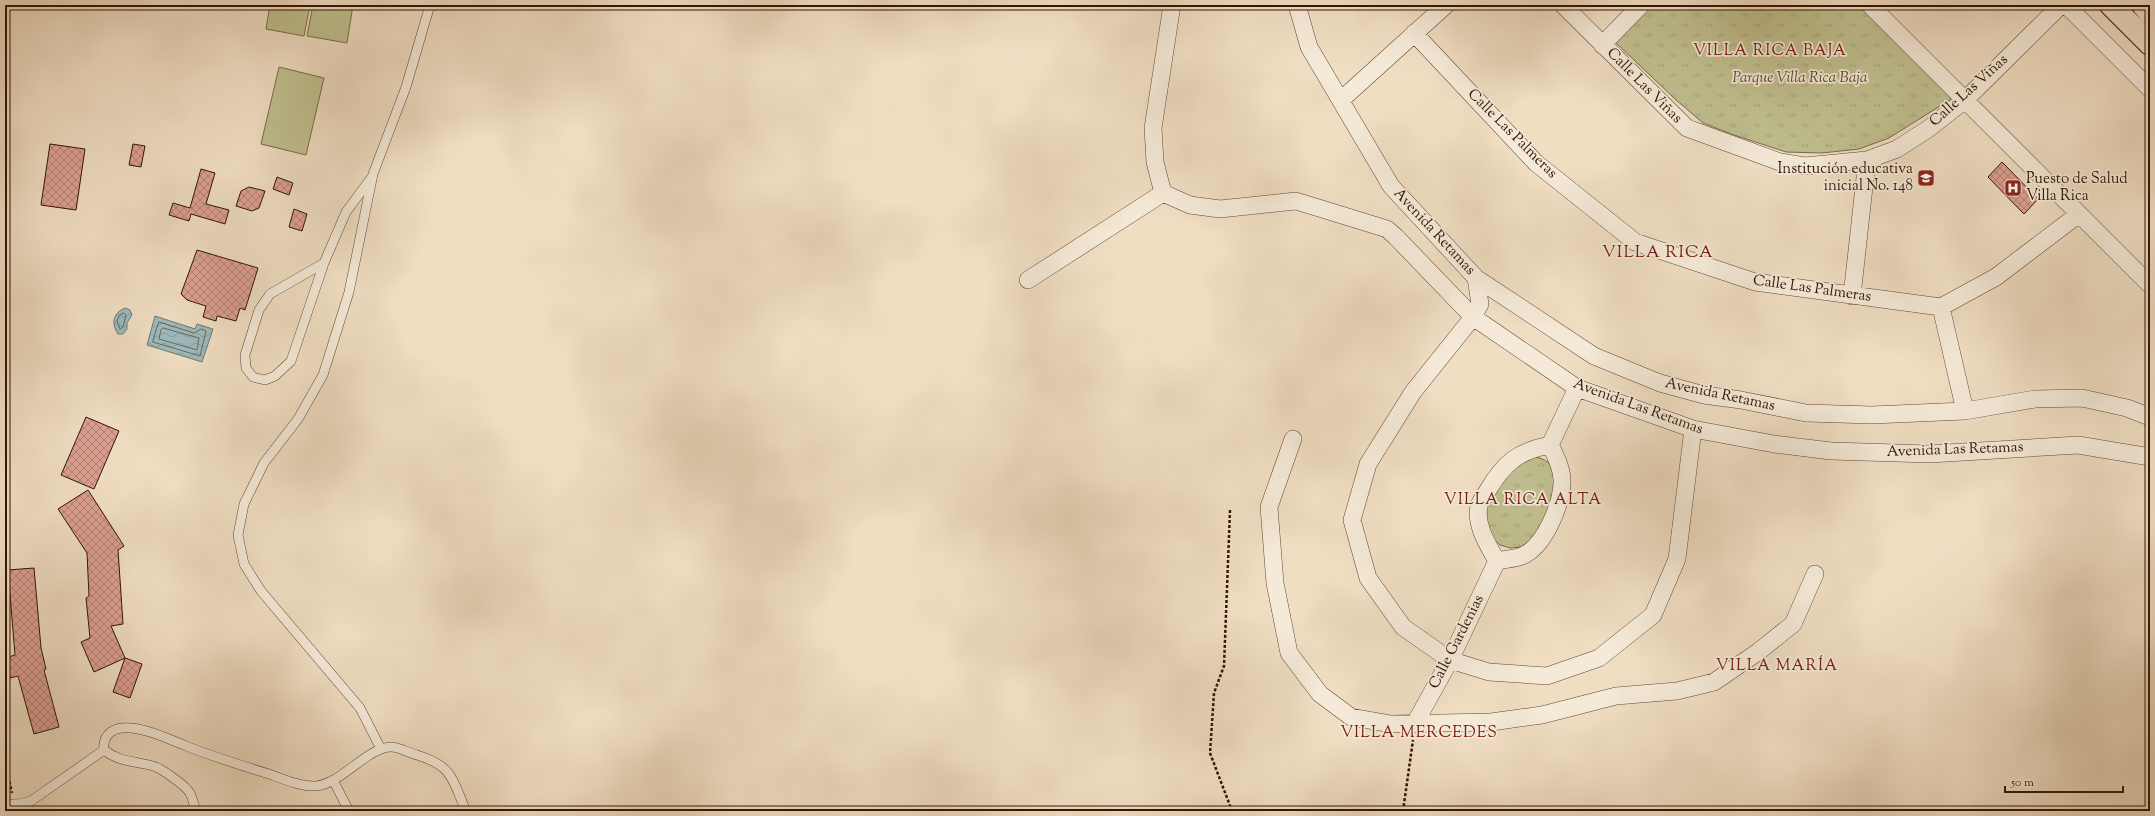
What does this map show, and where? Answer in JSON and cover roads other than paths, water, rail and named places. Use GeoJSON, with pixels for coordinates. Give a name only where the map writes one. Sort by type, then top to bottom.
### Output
{"type":"FeatureCollection","features":[{"type":"Feature","properties":{"kind":"highway"},"geometry":{"type":"LineString","coordinates":[[2111,5],[2150,44]]}},
{"type":"Feature","properties":{"kind":"highway"},"geometry":{"type":"LineString","coordinates":[[2142,5],[2150,12]]}},
{"type":"Feature","properties":{"kind":"street"},"geometry":{"type":"LineString","coordinates":[[1028,280],[1163,193],[1155,162],[1153,128],[1172,5]]}},
{"type":"Feature","properties":{"kind":"street","name":"Avenida Retamas"},"geometry":{"type":"LineString","coordinates":[[1297,5],[1309,47],[1391,186],[1476,278],[1594,356],[1660,383],[1697,393],[1806,413],[1872,415],[1965,411],[2035,399],[2082,398],[2127,408],[2150,417]]}},
{"type":"Feature","properties":{"kind":"street"},"geometry":{"type":"LineString","coordinates":[[1341,100],[1446,5]]}},
{"type":"Feature","properties":{"kind":"street","name":"Calle Las Viñas"},"geometry":{"type":"LineString","coordinates":[[1563,5],[1687,128],[1780,162],[1805,166],[1867,160],[1897,149],[1965,100],[2061,5]]}},
{"type":"Feature","properties":{"kind":"street"},"geometry":{"type":"LineString","coordinates":[[1602,45],[1641,5]]}},
{"type":"Feature","properties":{"kind":"street"},"geometry":{"type":"LineString","coordinates":[[1870,5],[2150,285]]}},
{"type":"Feature","properties":{"kind":"street"},"geometry":{"type":"LineString","coordinates":[[2066,5],[2150,89]]}},
{"type":"Feature","properties":{"kind":"street","name":"Calle Las Palmeras"},"geometry":{"type":"LineString","coordinates":[[1414,34],[1536,163],[1635,242],[1755,282],[1941,307]]}},
{"type":"Feature","properties":{"kind":"street"},"geometry":{"type":"LineString","coordinates":[[1852,296],[1867,160]]}},
{"type":"Feature","properties":{"kind":"street","name":"Avenida Las Retamas"},"geometry":{"type":"LineString","coordinates":[[1163,193],[1190,205],[1220,209],[1296,201],[1386,229],[1396,237],[1473,317],[1577,388],[1693,429],[1774,444],[1831,451],[1930,454],[2078,445],[2150,457]]}},
{"type":"Feature","properties":{"kind":"street"},"geometry":{"type":"LineString","coordinates":[[1965,411],[1941,307],[1996,277],[2079,214]]}},
{"type":"Feature","properties":{"kind":"street"},"geometry":{"type":"LineString","coordinates":[[1476,278],[1480,304],[1473,317],[1413,392],[1368,464],[1352,520],[1368,578],[1404,627],[1450,660],[1489,672],[1547,676],[1599,658],[1653,614],[1677,559],[1693,429]]}},
{"type":"Feature","properties":{"kind":"street"},"geometry":{"type":"LineString","coordinates":[[1550,445],[1558,459],[1562,483],[1555,510],[1547,532],[1534,547],[1522,556],[1497,561],[1484,539],[1479,506],[1500,470],[1521,454],[1550,445],[1577,388]]}},
{"type":"Feature","properties":{"kind":"street"},"geometry":{"type":"LineString","coordinates":[[1293,439],[1269,507],[1274,583],[1289,653],[1320,694],[1351,717],[1391,724],[1491,722],[1542,715],[1616,696],[1677,691],[1714,682],[1758,652],[1793,624],[1815,574]]}},
{"type":"Feature","properties":{"kind":"street","name":"Calle Gardenias"},"geometry":{"type":"LineString","coordinates":[[1415,724],[1450,660],[1497,561]]}},
{"type":"Feature","properties":{"kind":"lane"},"geometry":{"type":"LineString","coordinates":[[381,749],[360,708],[260,591],[244,564],[238,535],[244,504],[264,463],[298,419],[323,375],[349,292],[374,174],[406,87],[430,5]]}},
{"type":"Feature","properties":{"kind":"lane"},"geometry":{"type":"LineString","coordinates":[[324,263],[270,294],[259,310],[244,355],[246,368],[253,377],[265,380],[275,376],[291,361],[324,263],[346,212],[374,174]]}},
{"type":"Feature","properties":{"kind":"lane"},"geometry":{"type":"LineString","coordinates":[[203,811],[190,792],[155,766],[125,761],[113,757],[104,750],[103,742],[106,735],[116,730],[130,728],[146,731],[227,761],[292,782],[317,786],[333,780],[381,749],[392,747],[441,764],[451,777],[466,811]]}},
{"type":"Feature","properties":{"kind":"lane"},"geometry":{"type":"LineString","coordinates":[[10,804],[31,801],[104,750]]}},
{"type":"Feature","properties":{"kind":"lane"},"geometry":{"type":"LineString","coordinates":[[333,780],[349,811]]}},
{"type":"Feature","properties":{"kind":"lane"},"geometry":{"type":"LineString","coordinates":[[190,792],[196,811]]}},
{"type":"Feature","properties":{"kind":"water"},"geometry":{"type":"Polygon","coordinates":[[[125,308],[130,310],[132,315],[127,323],[127,329],[123,334],[118,334],[114,326],[114,319],[121,310],[125,308]]]}},
{"type":"Feature","properties":{"kind":"water"},"geometry":{"type":"Polygon","coordinates":[[[155,316],[195,329],[197,324],[213,329],[202,362],[147,345],[155,316]]]}},
{"type":"Feature","properties":{"kind":"place","name":"Institución educativa inicial No. 148"},"geometry":{"type":"Point","coordinates":[1926,178]}},
{"type":"Feature","properties":{"kind":"place","name":"Puesto de Salud Villa Rica"},"geometry":{"type":"Point","coordinates":[2013,188]}},
{"type":"Feature","properties":{"kind":"district","name":"VILLA RICA BAJA"},"geometry":{"type":"Point","coordinates":[1770,51]}},
{"type":"Feature","properties":{"kind":"district","name":"VILLA RICA"},"geometry":{"type":"Point","coordinates":[1658,253]}},
{"type":"Feature","properties":{"kind":"district","name":"VILLA RICA ALTA"},"geometry":{"type":"Point","coordinates":[1523,500]}},
{"type":"Feature","properties":{"kind":"district","name":"VILLA MARÍA"},"geometry":{"type":"Point","coordinates":[1777,666]}},
{"type":"Feature","properties":{"kind":"district","name":"VILLA MERCEDES"},"geometry":{"type":"Point","coordinates":[1419,733]}},
{"type":"Feature","properties":{"kind":"park label","name":"Parque Villa Rica Baja"},"geometry":{"type":"Point","coordinates":[1800,78]}}]}
